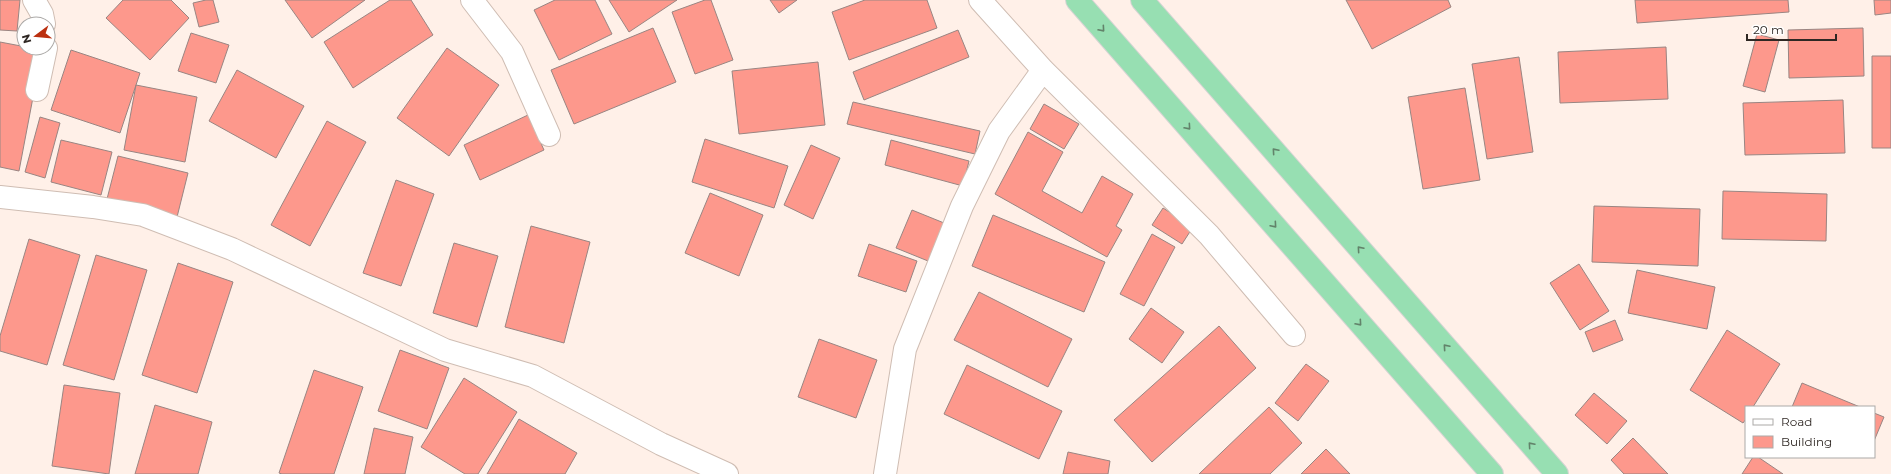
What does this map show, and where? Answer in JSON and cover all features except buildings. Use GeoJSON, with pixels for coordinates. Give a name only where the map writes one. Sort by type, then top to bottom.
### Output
{"type":"FeatureCollection","features":[{"type":"Feature","properties":{"kind":"highway"},"geometry":{"type":"LineString","coordinates":[[1077,0],[1492,474]]}},
{"type":"Feature","properties":{"kind":"highway"},"geometry":{"type":"LineString","coordinates":[[1142,0],[1557,474]]}},
{"type":"Feature","properties":{"kind":"street"},"geometry":{"type":"LineString","coordinates":[[34,0],[42,16]]}},
{"type":"Feature","properties":{"kind":"street"},"geometry":{"type":"LineString","coordinates":[[472,0],[512,52],[549,134]]}},
{"type":"Feature","properties":{"kind":"street"},"geometry":{"type":"LineString","coordinates":[[980,0],[1042,70],[1209,236],[1294,335]]}},
{"type":"Feature","properties":{"kind":"street"},"geometry":{"type":"LineString","coordinates":[[38,90],[44,56]]}},
{"type":"Feature","properties":{"kind":"street"},"geometry":{"type":"LineString","coordinates":[[884,471],[905,349],[962,206],[999,131],[1042,70]]}},
{"type":"Feature","properties":{"kind":"street"},"geometry":{"type":"LineString","coordinates":[[0,197],[93,207],[143,215],[232,248],[445,350],[533,376],[661,444],[727,474]]}}]}
